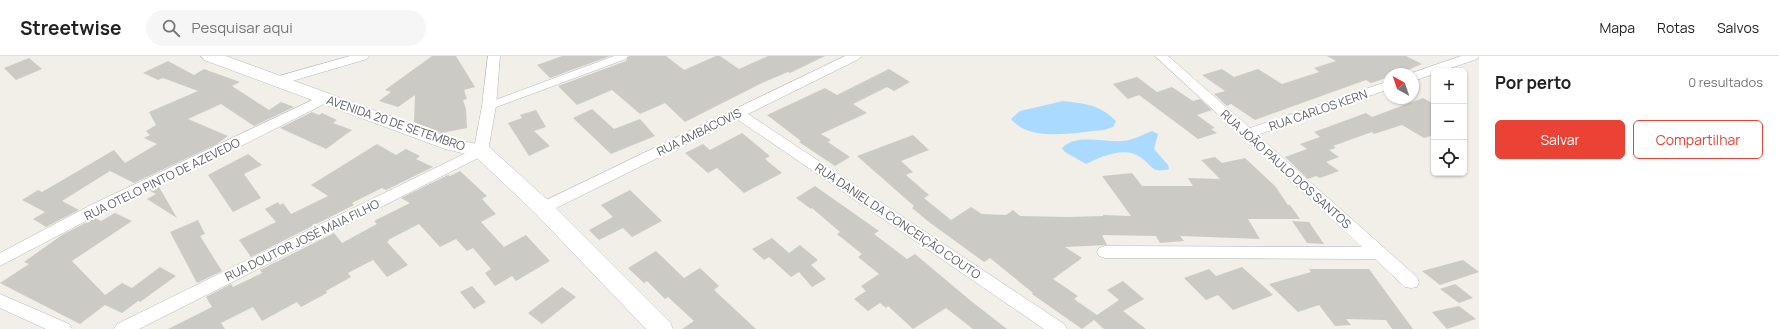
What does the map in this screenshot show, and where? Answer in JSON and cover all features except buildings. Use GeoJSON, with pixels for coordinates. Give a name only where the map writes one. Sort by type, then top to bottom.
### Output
{"type":"FeatureCollection","features":[{"type":"Feature","properties":{"kind":"street","name":"AVENIDA 20 DE SETEMBRO"},"geometry":{"type":"LineString","coordinates":[[210,56],[452,145],[481,151],[543,208],[661,329]]}},
{"type":"Feature","properties":{"kind":"street"},"geometry":{"type":"LineString","coordinates":[[277,81],[363,56]]}},
{"type":"Feature","properties":{"kind":"street"},"geometry":{"type":"LineString","coordinates":[[481,151],[489,106],[494,56]]}},
{"type":"Feature","properties":{"kind":"street","name":"RUA AMBACOVIS"},"geometry":{"type":"LineString","coordinates":[[543,208],[855,56]]}},
{"type":"Feature","properties":{"kind":"street","name":"RUA JOÃO PAULO DOS SANTOS"},"geometry":{"type":"LineString","coordinates":[[1161,56],[1411,282]]}},
{"type":"Feature","properties":{"kind":"street"},"geometry":{"type":"LineString","coordinates":[[1419,75],[1473,56]]}},
{"type":"Feature","properties":{"kind":"street","name":"RUA CARLOS KERN"},"geometry":{"type":"LineString","coordinates":[[1247,134],[1383,87]]}},
{"type":"Feature","properties":{"kind":"street","name":"RUA OTELO PINTO DE AZEVEDO"},"geometry":{"type":"LineString","coordinates":[[0,260],[98,208],[238,142],[325,98]]}},
{"type":"Feature","properties":{"kind":"street","name":"RUA DANIEL DA CONCEIÇÃO COUTO"},"geometry":{"type":"LineString","coordinates":[[738,113],[1058,329]]}},
{"type":"Feature","properties":{"kind":"street","name":"RUA DOUTOR JOSÉ MAIA FILHO"},"geometry":{"type":"LineString","coordinates":[[123,329],[481,151]]}},
{"type":"Feature","properties":{"kind":"street"},"geometry":{"type":"LineString","coordinates":[[1104,252],[1379,253]]}},
{"type":"Feature","properties":{"kind":"street"},"geometry":{"type":"LineString","coordinates":[[0,301],[63,329]]}},
{"type":"Feature","properties":{"kind":"lane"},"geometry":{"type":"LineString","coordinates":[[489,106],[624,56]]}},
{"type":"Feature","properties":{"kind":"water"},"geometry":{"type":"Polygon","coordinates":[[[1063,101],[1085,104],[1098,108],[1110,115],[1116,121],[1113,127],[1104,130],[1068,134],[1042,134],[1030,131],[1011,119],[1020,111],[1063,101]]]}},
{"type":"Feature","properties":{"kind":"water"},"geometry":{"type":"Polygon","coordinates":[[[1152,131],[1158,134],[1154,149],[1168,165],[1169,169],[1155,170],[1140,157],[1127,152],[1099,158],[1086,164],[1065,152],[1062,148],[1068,143],[1075,141],[1127,140],[1152,131]]]}}]}
